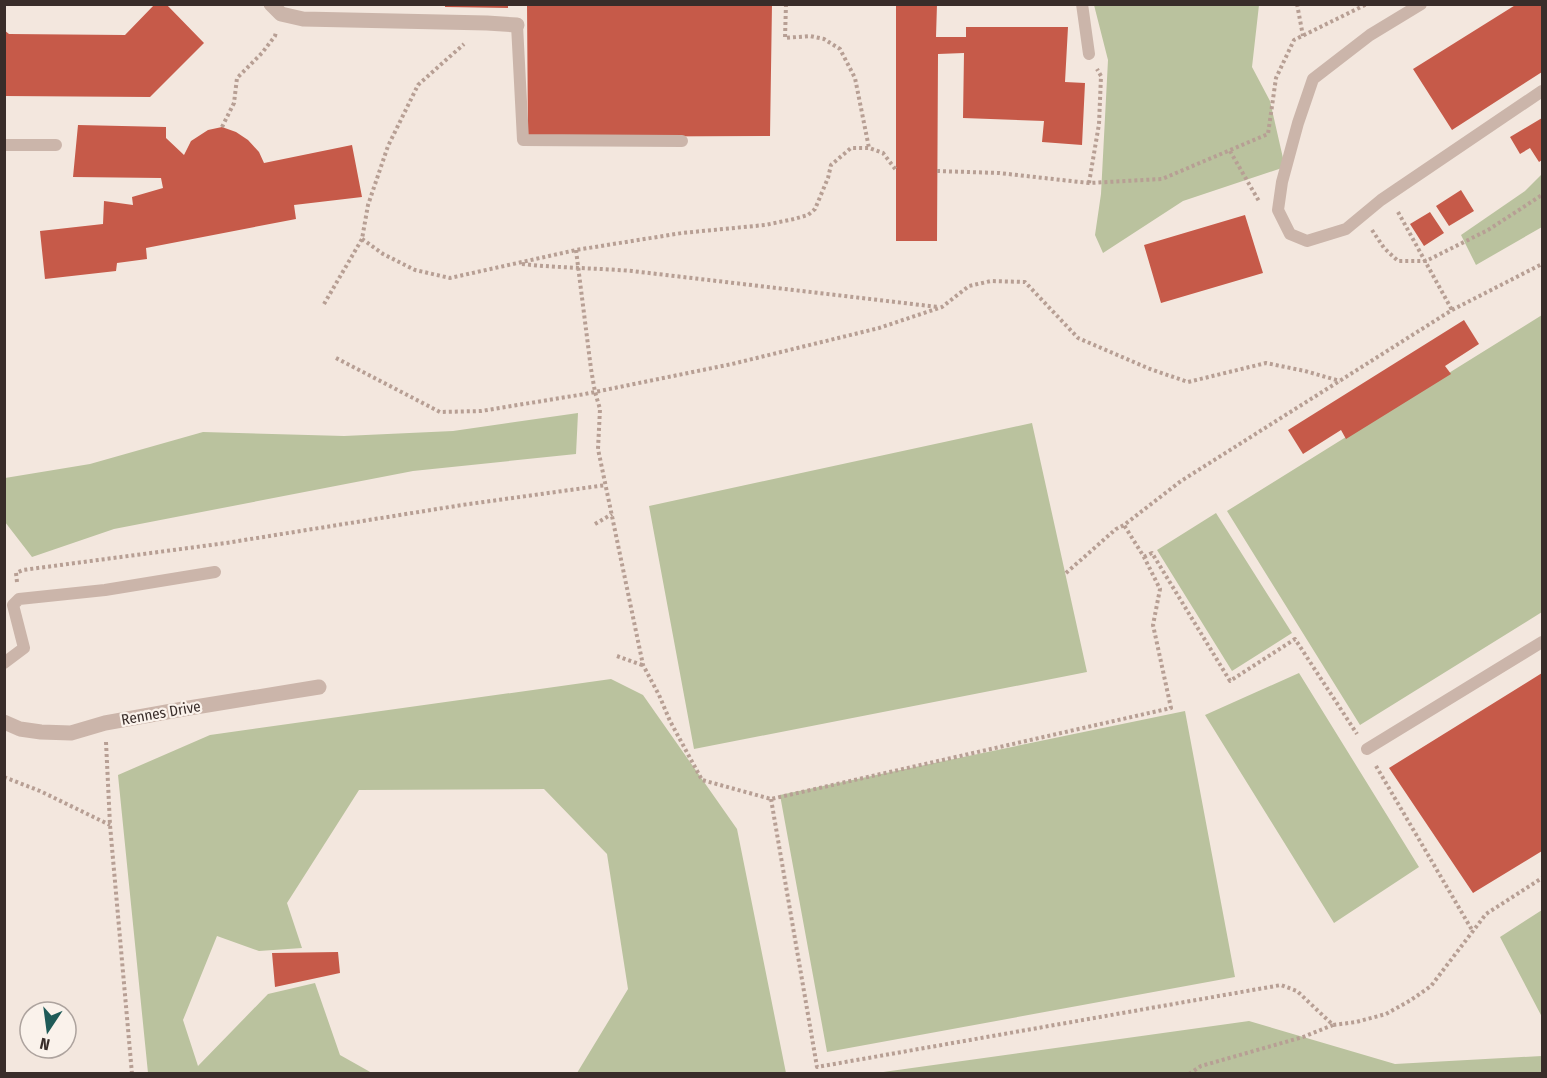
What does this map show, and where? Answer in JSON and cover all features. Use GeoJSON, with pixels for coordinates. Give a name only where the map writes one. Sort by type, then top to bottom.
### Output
{"type":"FeatureCollection","features":[{"type":"Feature","properties":{"kind":"street"},"geometry":{"type":"LineString","coordinates":[[276,9],[303,19],[517,25]]}},
{"type":"Feature","properties":{"kind":"street","name":"Rennes Drive"},"geometry":{"type":"LineString","coordinates":[[4,722],[20,729],[71,734],[105,723],[319,687]]}},
{"type":"Feature","properties":{"kind":"lane"},"geometry":{"type":"LineString","coordinates":[[1082,4],[1089,54]]}},
{"type":"Feature","properties":{"kind":"lane"},"geometry":{"type":"LineString","coordinates":[[1421,4],[1370,35],[1313,79],[1282,182],[1278,210],[1290,234],[1307,241],[1346,229],[1388,195],[1542,91]]}},
{"type":"Feature","properties":{"kind":"lane"},"geometry":{"type":"LineString","coordinates":[[517,25],[523,140],[682,141]]}},
{"type":"Feature","properties":{"kind":"lane"},"geometry":{"type":"LineString","coordinates":[[4,146],[56,146]]}},
{"type":"Feature","properties":{"kind":"lane"},"geometry":{"type":"LineString","coordinates":[[4,663],[24,648],[13,605],[18,599],[105,590],[215,572]]}},
{"type":"Feature","properties":{"kind":"lane"},"geometry":{"type":"LineString","coordinates":[[1367,749],[1542,642]]}},
{"type":"Feature","properties":{"kind":"path"},"geometry":{"type":"LineString","coordinates":[[786,4],[785,38],[810,36],[824,39],[840,49],[855,78],[869,148]]}},
{"type":"Feature","properties":{"kind":"path"},"geometry":{"type":"LineString","coordinates":[[1297,4],[1303,36]]}},
{"type":"Feature","properties":{"kind":"path"},"geometry":{"type":"LineString","coordinates":[[937,171],[999,173],[1089,183],[1162,179],[1268,134],[1276,78],[1294,40],[1367,4]]}},
{"type":"Feature","properties":{"kind":"path"},"geometry":{"type":"LineString","coordinates":[[222,127],[234,103],[237,78],[275,36],[276,9]]}},
{"type":"Feature","properties":{"kind":"path"},"geometry":{"type":"LineString","coordinates":[[324,304],[362,239],[368,205],[388,146],[418,86],[487,23]]}},
{"type":"Feature","properties":{"kind":"path"},"geometry":{"type":"LineString","coordinates":[[1089,54],[1101,76],[1099,124],[1089,183]]}},
{"type":"Feature","properties":{"kind":"path"},"geometry":{"type":"LineString","coordinates":[[362,239],[384,254],[415,270],[450,278],[576,250],[682,233],[765,225],[808,215],[815,209],[831,165],[851,148],[869,148],[883,153],[896,170]]}},
{"type":"Feature","properties":{"kind":"path"},"geometry":{"type":"LineString","coordinates":[[1230,152],[1264,210]]}},
{"type":"Feature","properties":{"kind":"path"},"geometry":{"type":"LineString","coordinates":[[1388,195],[1452,310]]}},
{"type":"Feature","properties":{"kind":"path"},"geometry":{"type":"LineString","coordinates":[[1363,232],[1371,228],[1383,248],[1398,261],[1426,261],[1488,230],[1542,195]]}},
{"type":"Feature","properties":{"kind":"path"},"geometry":{"type":"LineString","coordinates":[[576,250],[595,392],[600,409],[598,448],[643,665],[702,780],[771,799],[1171,708],[1153,625],[1160,589],[1125,525]]}},
{"type":"Feature","properties":{"kind":"path"},"geometry":{"type":"LineString","coordinates":[[518,264],[632,271],[942,307]]}},
{"type":"Feature","properties":{"kind":"path"},"geometry":{"type":"LineString","coordinates":[[1066,573],[1116,529],[1125,525],[1181,481],[1452,310],[1542,264]]}},
{"type":"Feature","properties":{"kind":"path"},"geometry":{"type":"LineString","coordinates":[[336,358],[440,412],[481,411],[595,392],[732,364],[879,328],[942,307],[969,286],[991,281],[1025,282],[1078,338],[1150,369],[1188,382],[1266,363],[1340,381]]}},
{"type":"Feature","properties":{"kind":"path"},"geometry":{"type":"LineString","coordinates":[[18,599],[16,573],[23,570],[226,543],[462,505],[606,485]]}},
{"type":"Feature","properties":{"kind":"path"},"geometry":{"type":"LineString","coordinates":[[595,524],[612,514]]}},
{"type":"Feature","properties":{"kind":"path"},"geometry":{"type":"LineString","coordinates":[[1144,557],[1152,553],[1230,681],[1295,639],[1367,749],[1472,931]]}},
{"type":"Feature","properties":{"kind":"path"},"geometry":{"type":"LineString","coordinates":[[617,656],[643,665]]}},
{"type":"Feature","properties":{"kind":"path"},"geometry":{"type":"LineString","coordinates":[[105,723],[110,825],[132,1074]]}},
{"type":"Feature","properties":{"kind":"path"},"geometry":{"type":"LineString","coordinates":[[4,777],[40,791],[110,825]]}},
{"type":"Feature","properties":{"kind":"path"},"geometry":{"type":"LineString","coordinates":[[771,799],[819,1074]]}},
{"type":"Feature","properties":{"kind":"path"},"geometry":{"type":"LineString","coordinates":[[1189,1074],[1201,1066],[1304,1037],[1333,1025],[1356,1023],[1386,1014],[1431,986],[1486,914],[1542,878]]}},
{"type":"Feature","properties":{"kind":"path"},"geometry":{"type":"LineString","coordinates":[[817,1067],[1281,985],[1297,991],[1333,1025]]}},
{"type":"Feature","properties":{"kind":"green space"},"geometry":{"type":"Polygon","coordinates":[[[1094,5],[1259,5],[1252,67],[1270,101],[1285,167],[1183,201],[1103,253],[1095,235],[1101,194],[1108,60],[1094,5]]]}},
{"type":"Feature","properties":{"kind":"green space"},"geometry":{"type":"Polygon","coordinates":[[[1542,174],[1542,227],[1476,265],[1461,235],[1525,191],[1542,174]]]}},
{"type":"Feature","properties":{"kind":"green space"},"geometry":{"type":"Polygon","coordinates":[[[1542,315],[1542,612],[1360,725],[1227,511],[1542,315]]]}},
{"type":"Feature","properties":{"kind":"green space"},"geometry":{"type":"Polygon","coordinates":[[[578,413],[576,454],[413,471],[114,529],[32,557],[5,522],[5,478],[90,464],[203,432],[344,436],[453,431],[578,413]]]}},
{"type":"Feature","properties":{"kind":"green space"},"geometry":{"type":"Polygon","coordinates":[[[1032,423],[1087,672],[694,749],[649,506],[1032,423]]]}},
{"type":"Feature","properties":{"kind":"green space"},"geometry":{"type":"Polygon","coordinates":[[[1216,513],[1292,633],[1232,671],[1157,550],[1216,513]]]}},
{"type":"Feature","properties":{"kind":"green space"},"geometry":{"type":"Polygon","coordinates":[[[1299,673],[1419,867],[1334,923],[1205,715],[1299,673]]]}},
{"type":"Feature","properties":{"kind":"green space"},"geometry":{"type":"Polygon","coordinates":[[[611,679],[643,695],[737,829],[786,1073],[577,1073],[628,989],[607,854],[544,789],[359,790],[287,903],[302,948],[259,951],[217,936],[183,1020],[198,1066],[268,994],[315,983],[340,1055],[372,1073],[148,1073],[118,775],[210,735],[611,679]]]}},
{"type":"Feature","properties":{"kind":"green space"},"geometry":{"type":"Polygon","coordinates":[[[1185,711],[1235,977],[827,1052],[780,795],[1185,711]]]}},
{"type":"Feature","properties":{"kind":"green space"},"geometry":{"type":"Polygon","coordinates":[[[1542,910],[1542,1017],[1500,937],[1542,910]]]}},
{"type":"Feature","properties":{"kind":"green space"},"geometry":{"type":"Polygon","coordinates":[[[1249,1021],[1395,1064],[1542,1056],[1542,1073],[876,1073],[1249,1021]]]}},
{"type":"Feature","properties":{"kind":"building"},"geometry":{"type":"Polygon","coordinates":[[[155,4],[166,4],[204,43],[150,97],[4,96],[4,30],[9,34],[125,35],[155,4]]]}},
{"type":"Feature","properties":{"kind":"building"},"geometry":{"type":"Polygon","coordinates":[[[445,4],[508,4],[508,8],[445,7],[445,4]]]}},
{"type":"Feature","properties":{"kind":"building"},"geometry":{"type":"Polygon","coordinates":[[[527,4],[772,4],[770,136],[528,137],[527,4]]]}},
{"type":"Feature","properties":{"kind":"building"},"geometry":{"type":"Polygon","coordinates":[[[896,4],[937,4],[936,37],[966,37],[966,27],[1068,27],[1065,82],[1085,83],[1082,145],[1042,142],[1044,121],[963,118],[964,53],[938,54],[937,241],[896,241],[896,4]]]}},
{"type":"Feature","properties":{"kind":"building"},"geometry":{"type":"Polygon","coordinates":[[[1517,4],[1542,4],[1542,72],[1452,130],[1413,69],[1517,4]]]}},
{"type":"Feature","properties":{"kind":"building"},"geometry":{"type":"Polygon","coordinates":[[[1542,118],[1542,160],[1539,162],[1530,148],[1520,154],[1510,137],[1542,118]]]}},
{"type":"Feature","properties":{"kind":"building"},"geometry":{"type":"Polygon","coordinates":[[[78,125],[166,127],[166,138],[184,155],[191,141],[208,130],[222,127],[248,140],[259,152],[264,163],[352,145],[362,197],[294,205],[296,219],[146,248],[147,259],[117,263],[116,271],[45,279],[40,231],[103,224],[104,201],[133,205],[132,197],[163,188],[161,178],[73,177],[78,125]]]}},
{"type":"Feature","properties":{"kind":"building"},"geometry":{"type":"Polygon","coordinates":[[[1461,190],[1474,211],[1449,226],[1436,206],[1461,190]]]}},
{"type":"Feature","properties":{"kind":"building"},"geometry":{"type":"Polygon","coordinates":[[[1430,212],[1444,233],[1424,246],[1410,224],[1430,212]]]}},
{"type":"Feature","properties":{"kind":"building"},"geometry":{"type":"Polygon","coordinates":[[[1245,215],[1263,273],[1161,303],[1144,245],[1245,215]]]}},
{"type":"Feature","properties":{"kind":"building"},"geometry":{"type":"Polygon","coordinates":[[[1464,320],[1479,344],[1445,366],[1451,374],[1346,439],[1341,430],[1303,454],[1288,430],[1464,320]]]}},
{"type":"Feature","properties":{"kind":"building"},"geometry":{"type":"Polygon","coordinates":[[[1542,673],[1542,851],[1473,893],[1389,768],[1542,673]]]}},
{"type":"Feature","properties":{"kind":"building"},"geometry":{"type":"Polygon","coordinates":[[[338,952],[340,973],[275,987],[272,953],[338,952]]]}}]}
